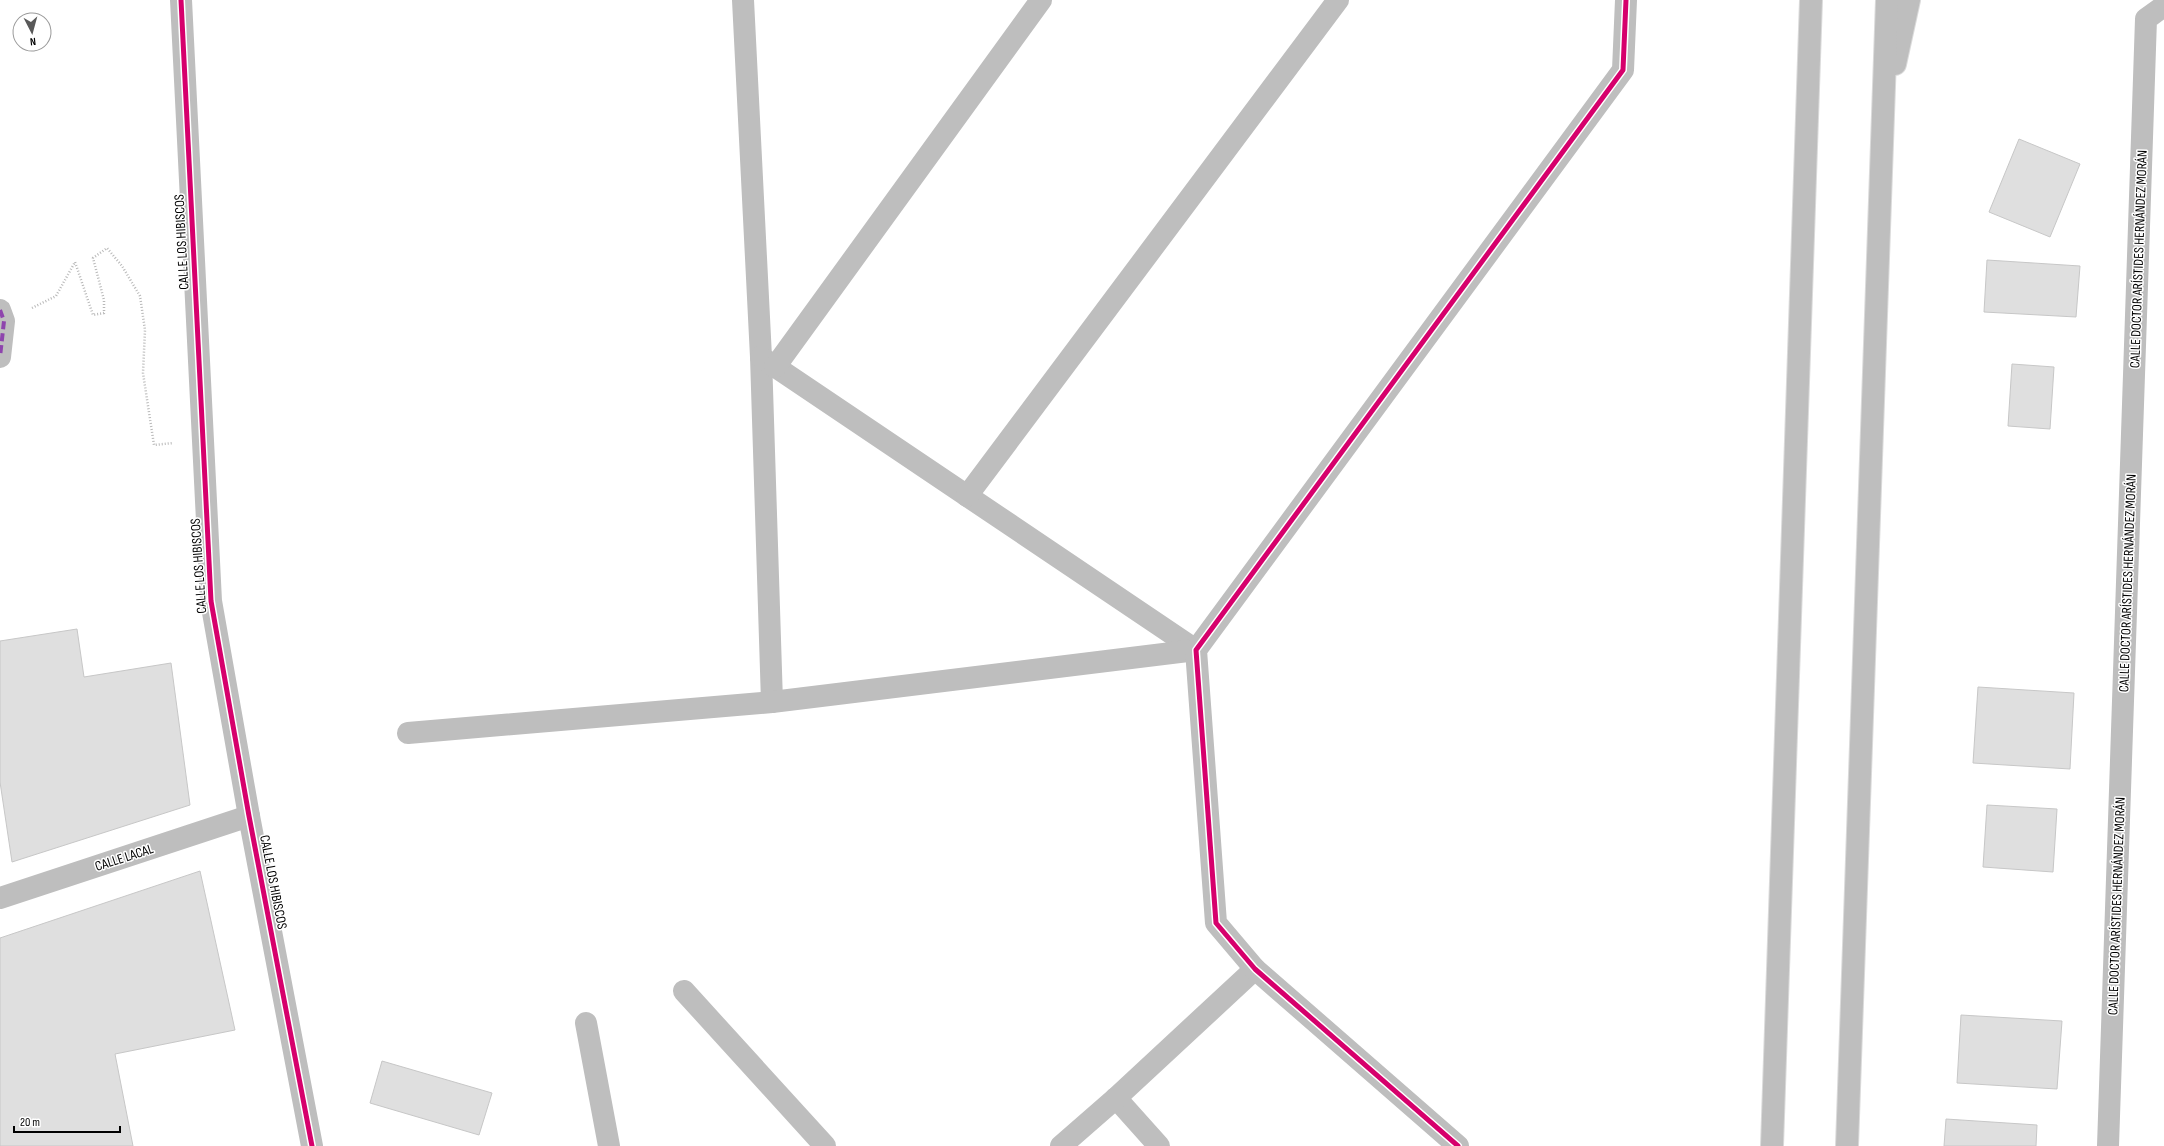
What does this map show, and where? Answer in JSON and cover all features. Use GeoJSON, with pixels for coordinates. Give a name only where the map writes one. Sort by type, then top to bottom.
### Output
{"type":"FeatureCollection","features":[{"type":"Feature","properties":{"kind":"main road","name":"CALLE LOS HIBISCOS"},"geometry":{"type":"LineString","coordinates":[[181,0],[211,601],[249,816],[312,1146]]}},
{"type":"Feature","properties":{"kind":"main road"},"geometry":{"type":"LineString","coordinates":[[743,0],[768,362],[772,702]]}},
{"type":"Feature","properties":{"kind":"main road"},"geometry":{"type":"LineString","coordinates":[[768,362],[1041,0]]}},
{"type":"Feature","properties":{"kind":"main road"},"geometry":{"type":"LineString","coordinates":[[967,496],[1338,0]]}},
{"type":"Feature","properties":{"kind":"main road"},"geometry":{"type":"LineString","coordinates":[[1458,1146],[1255,969],[1216,922],[1196,650],[1623,70],[1626,0]]}},
{"type":"Feature","properties":{"kind":"main road"},"geometry":{"type":"LineString","coordinates":[[1772,1146],[1811,0]]}},
{"type":"Feature","properties":{"kind":"main road"},"geometry":{"type":"LineString","coordinates":[[1847,1146],[1888,0]]}},
{"type":"Feature","properties":{"kind":"main road"},"geometry":{"type":"LineString","coordinates":[[1883,122],[1909,0]]}},
{"type":"Feature","properties":{"kind":"main road","name":"CALLE DOCTOR ARÍSTIDES HERNÁNDEZ MORÁN"},"geometry":{"type":"LineString","coordinates":[[2108,1146],[2146,19],[2164,6]]}},
{"type":"Feature","properties":{"kind":"main road"},"geometry":{"type":"LineString","coordinates":[[0,357],[2,316]]}},
{"type":"Feature","properties":{"kind":"main road"},"geometry":{"type":"LineString","coordinates":[[768,362],[1196,650]]}},
{"type":"Feature","properties":{"kind":"main road"},"geometry":{"type":"LineString","coordinates":[[408,733],[772,702],[1196,650]]}},
{"type":"Feature","properties":{"kind":"main road","name":"CALLE LACAL"},"geometry":{"type":"LineString","coordinates":[[0,898],[249,816]]}},
{"type":"Feature","properties":{"kind":"main road"},"geometry":{"type":"LineString","coordinates":[[1061,1146],[1116,1098],[1255,969]]}},
{"type":"Feature","properties":{"kind":"main road"},"geometry":{"type":"LineString","coordinates":[[684,991],[825,1146]]}},
{"type":"Feature","properties":{"kind":"main road"},"geometry":{"type":"LineString","coordinates":[[586,1022],[609,1146]]}},
{"type":"Feature","properties":{"kind":"main road"},"geometry":{"type":"LineString","coordinates":[[1116,1098],[1159,1146]]}},
{"type":"Feature","properties":{"kind":"path"},"geometry":{"type":"LineString","coordinates":[[2,316],[56,296],[75,262],[93,315],[104,313],[104,300],[93,258],[107,248],[122,266],[140,296],[145,330],[143,373],[154,445]]}},
{"type":"Feature","properties":{"kind":"building"},"geometry":{"type":"Polygon","coordinates":[[[2019,139],[2080,164],[2050,237],[1989,212],[2019,139]]]}},
{"type":"Feature","properties":{"kind":"building"},"geometry":{"type":"Polygon","coordinates":[[[1987,260],[2080,266],[2076,317],[1984,312],[1987,260]]]}},
{"type":"Feature","properties":{"kind":"building"},"geometry":{"type":"Polygon","coordinates":[[[2012,364],[2054,367],[2050,429],[2008,426],[2012,364]]]}},
{"type":"Feature","properties":{"kind":"building"},"geometry":{"type":"Polygon","coordinates":[[[77,629],[84,677],[171,663],[190,805],[12,862],[0,782],[0,641],[77,629]]]}},
{"type":"Feature","properties":{"kind":"building"},"geometry":{"type":"Polygon","coordinates":[[[1978,687],[2074,693],[2070,769],[1973,763],[1978,687]]]}},
{"type":"Feature","properties":{"kind":"building"},"geometry":{"type":"Polygon","coordinates":[[[1987,805],[2057,809],[2053,872],[1983,867],[1987,805]]]}},
{"type":"Feature","properties":{"kind":"building"},"geometry":{"type":"Polygon","coordinates":[[[200,871],[235,1030],[115,1054],[133,1146],[0,1146],[0,938],[200,871]]]}},
{"type":"Feature","properties":{"kind":"building"},"geometry":{"type":"Polygon","coordinates":[[[1961,1015],[2062,1021],[2057,1089],[1957,1083],[1961,1015]]]}},
{"type":"Feature","properties":{"kind":"building"},"geometry":{"type":"Polygon","coordinates":[[[382,1061],[492,1093],[479,1135],[370,1103],[382,1061]]]}},
{"type":"Feature","properties":{"kind":"building"},"geometry":{"type":"Polygon","coordinates":[[[1946,1119],[2037,1125],[2036,1146],[1944,1146],[1946,1119]]]}},
{"type":"Feature","properties":{"kind":"marked path"},"geometry":{"type":"LineString","coordinates":[[0,310],[4,321],[0,357]]}},
{"type":"Feature","properties":{"kind":"cycle path"},"geometry":{"type":"LineString","coordinates":[[181,0],[211,601],[249,816],[312,1146]]}},
{"type":"Feature","properties":{"kind":"cycle path"},"geometry":{"type":"LineString","coordinates":[[1458,1146],[1255,969],[1216,923],[1196,650],[1623,70],[1626,0]]}}]}
